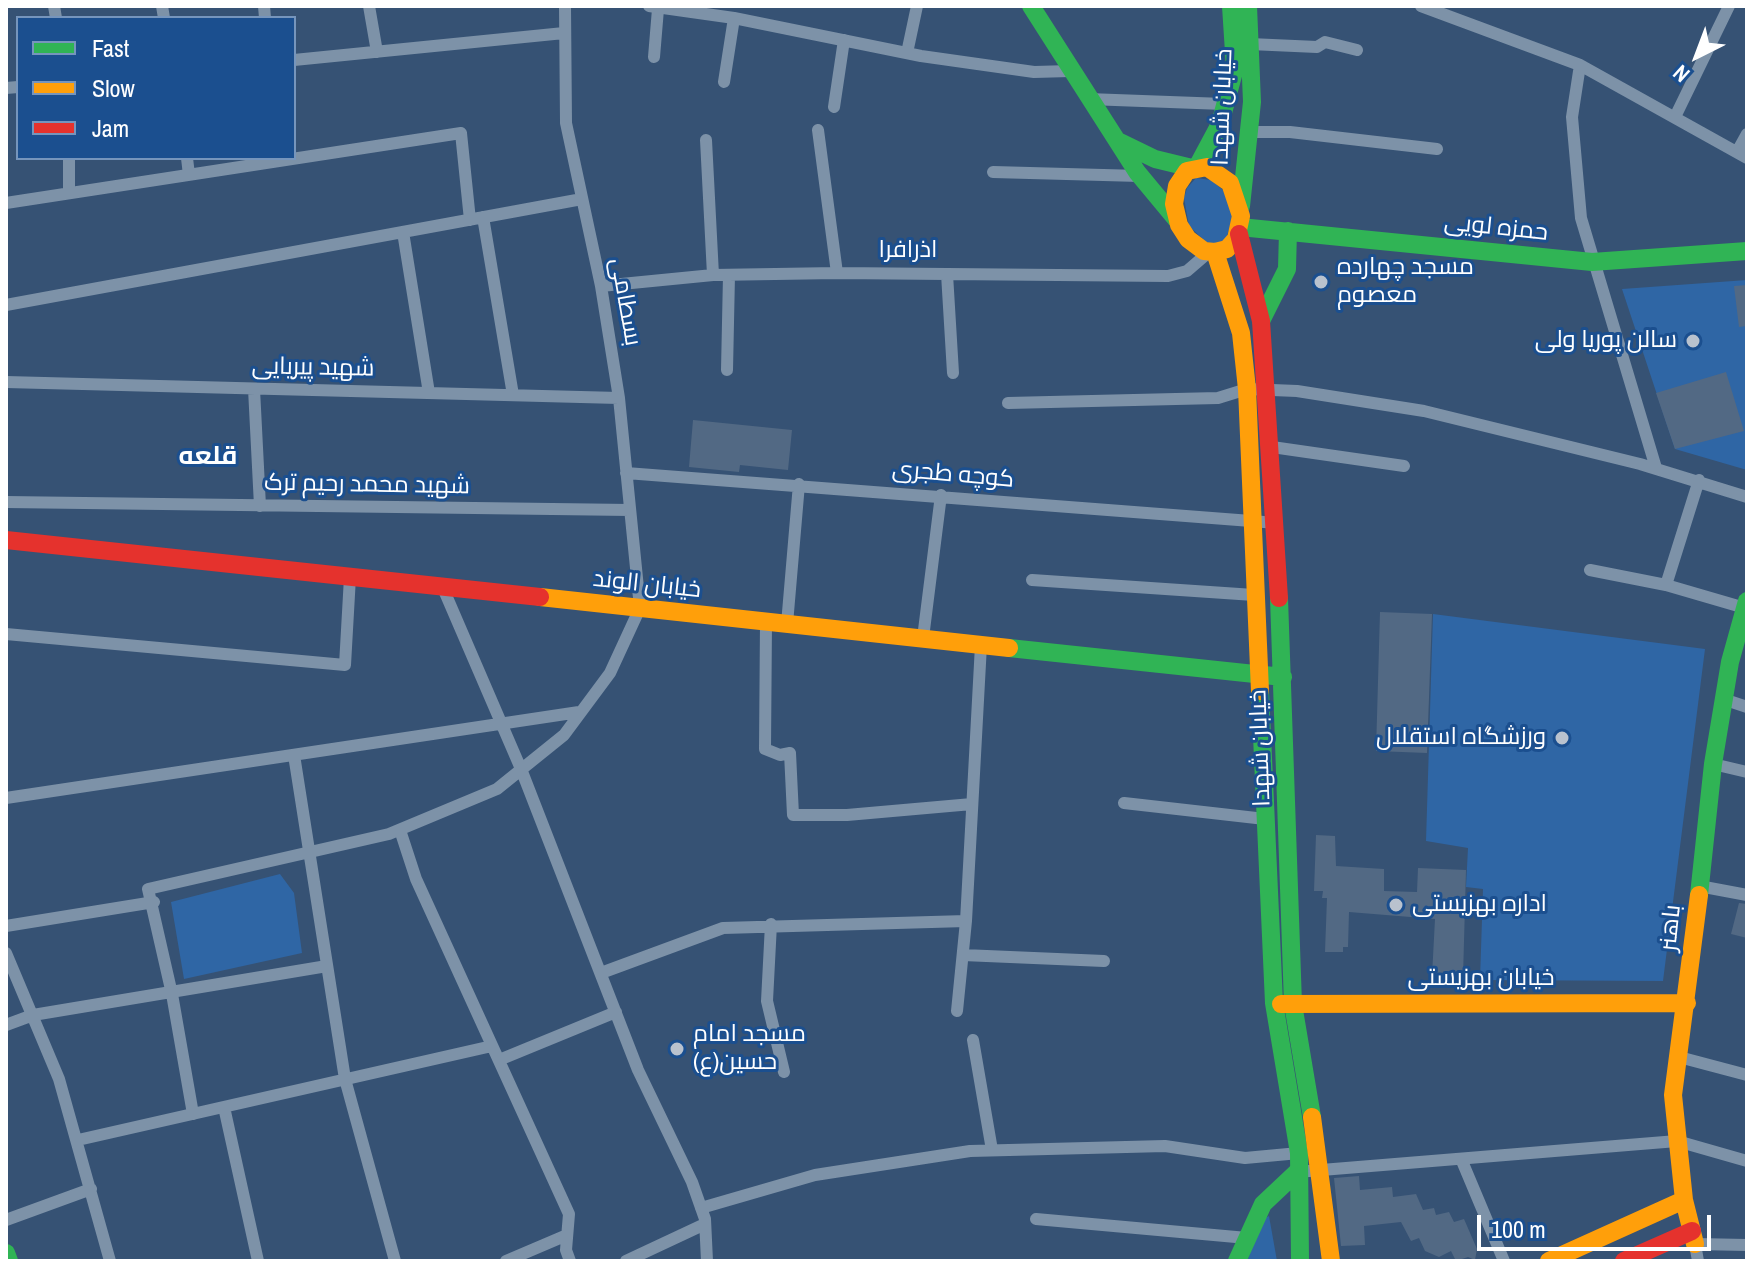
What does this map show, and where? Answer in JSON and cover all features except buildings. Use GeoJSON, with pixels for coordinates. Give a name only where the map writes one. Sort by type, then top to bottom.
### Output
{"type":"FeatureCollection","features":[{"type":"Feature","properties":{"kind":"main road"},"geometry":{"type":"LineString","coordinates":[[1031,6],[1112,135],[1188,239],[1212,252],[1231,245],[1240,223],[1234,190],[1224,176],[1207,167],[1155,159],[1134,151],[1112,135]]}},
{"type":"Feature","properties":{"kind":"main road","name":"خیابان شهدا"},"geometry":{"type":"LineString","coordinates":[[1194,167],[1214,138],[1235,68],[1231,6]]}},
{"type":"Feature","properties":{"kind":"main road","name":"خیابان شهدا"},"geometry":{"type":"LineString","coordinates":[[1248,6],[1249,132],[1240,223],[1261,321],[1277,523],[1283,677],[1283,1004],[1321,1172],[1331,1261]]}},
{"type":"Feature","properties":{"kind":"main road"},"geometry":{"type":"LineString","coordinates":[[1176,219],[1175,192],[1180,179],[1194,167]]}},
{"type":"Feature","properties":{"kind":"main road","name":"حمزه لویی"},"geometry":{"type":"LineString","coordinates":[[1240,223],[1288,231],[1592,262],[1747,251]]}},
{"type":"Feature","properties":{"kind":"main road"},"geometry":{"type":"LineString","coordinates":[[1261,321],[1287,269],[1288,231]]}},
{"type":"Feature","properties":{"kind":"main road","name":"خیابان شهدا"},"geometry":{"type":"LineString","coordinates":[[1212,252],[1241,333],[1247,389],[1250,523],[1265,819],[1299,1153],[1300,1261]]}},
{"type":"Feature","properties":{"kind":"main road","name":"خیابان الوند"},"geometry":{"type":"LineString","coordinates":[[6,540],[1283,677]]}},
{"type":"Feature","properties":{"kind":"main road","name":"باهنر"},"geometry":{"type":"LineString","coordinates":[[1695,1245],[1684,1200],[1673,1095],[1687,1003],[1713,764],[1723,699],[1743,632],[1746,604]]}},
{"type":"Feature","properties":{"kind":"main road","name":"خیابان بهزیستی"},"geometry":{"type":"LineString","coordinates":[[1283,1004],[1687,1003]]}},
{"type":"Feature","properties":{"kind":"main road"},"geometry":{"type":"LineString","coordinates":[[1237,1261],[1263,1204],[1297,1172]]}},
{"type":"Feature","properties":{"kind":"main road"},"geometry":{"type":"LineString","coordinates":[[1549,1261],[1684,1200]]}},
{"type":"Feature","properties":{"kind":"main road"},"geometry":{"type":"LineString","coordinates":[[1624,1261],[1695,1245]]}},
{"type":"Feature","properties":{"kind":"main road"},"geometry":{"type":"LineString","coordinates":[[6,1253],[9,1261]]}},
{"type":"Feature","properties":{"kind":"street"},"geometry":{"type":"LineString","coordinates":[[369,6],[377,52]]}},
{"type":"Feature","properties":{"kind":"street","name":"بسطامی"},"geometry":{"type":"LineString","coordinates":[[565,6],[566,123],[601,286],[619,398],[640,608]]}},
{"type":"Feature","properties":{"kind":"street"},"geometry":{"type":"LineString","coordinates":[[907,53],[917,6]]}},
{"type":"Feature","properties":{"kind":"street"},"geometry":{"type":"LineString","coordinates":[[1421,6],[1580,65],[1742,155],[1747,134]]}},
{"type":"Feature","properties":{"kind":"street"},"geometry":{"type":"LineString","coordinates":[[1675,117],[1729,6]]}},
{"type":"Feature","properties":{"kind":"street"},"geometry":{"type":"LineString","coordinates":[[654,57],[654,8],[734,18],[907,53],[1034,72],[1070,71]]}},
{"type":"Feature","properties":{"kind":"street"},"geometry":{"type":"LineString","coordinates":[[724,82],[734,18]]}},
{"type":"Feature","properties":{"kind":"street"},"geometry":{"type":"LineString","coordinates":[[296,60],[564,33]]}},
{"type":"Feature","properties":{"kind":"street"},"geometry":{"type":"LineString","coordinates":[[834,107],[844,40]]}},
{"type":"Feature","properties":{"kind":"street"},"geometry":{"type":"LineString","coordinates":[[1250,44],[1317,47],[1325,42],[1357,50]]}},
{"type":"Feature","properties":{"kind":"street"},"geometry":{"type":"LineString","coordinates":[[1580,65],[1572,117],[1581,218],[1656,468]]}},
{"type":"Feature","properties":{"kind":"street"},"geometry":{"type":"LineString","coordinates":[[1088,99],[1224,104]]}},
{"type":"Feature","properties":{"kind":"street"},"geometry":{"type":"LineString","coordinates":[[818,130],[837,273]]}},
{"type":"Feature","properties":{"kind":"street"},"geometry":{"type":"LineString","coordinates":[[1249,132],[1290,132],[1437,149]]}},
{"type":"Feature","properties":{"kind":"street"},"geometry":{"type":"LineString","coordinates":[[296,157],[461,133],[513,395]]}},
{"type":"Feature","properties":{"kind":"street"},"geometry":{"type":"LineString","coordinates":[[706,140],[713,275]]}},
{"type":"Feature","properties":{"kind":"street"},"geometry":{"type":"LineString","coordinates":[[69,160],[69,193]]}},
{"type":"Feature","properties":{"kind":"street"},"geometry":{"type":"LineString","coordinates":[[187,160],[189,175]]}},
{"type":"Feature","properties":{"kind":"street"},"geometry":{"type":"LineString","coordinates":[[6,203],[265,161]]}},
{"type":"Feature","properties":{"kind":"street"},"geometry":{"type":"LineString","coordinates":[[993,172],[1140,176]]}},
{"type":"Feature","properties":{"kind":"street"},"geometry":{"type":"LineString","coordinates":[[6,305],[582,199]]}},
{"type":"Feature","properties":{"kind":"street"},"geometry":{"type":"LineString","coordinates":[[403,232],[429,393]]}},
{"type":"Feature","properties":{"kind":"street","name":"اذرافرا"},"geometry":{"type":"LineString","coordinates":[[601,286],[713,275],[1168,276],[1187,271],[1212,252]]}},
{"type":"Feature","properties":{"kind":"street"},"geometry":{"type":"LineString","coordinates":[[947,274],[953,373]]}},
{"type":"Feature","properties":{"kind":"street"},"geometry":{"type":"LineString","coordinates":[[727,370],[729,275]]}},
{"type":"Feature","properties":{"kind":"street","name":"شهید پیریایی"},"geometry":{"type":"LineString","coordinates":[[6,382],[619,398]]}},
{"type":"Feature","properties":{"kind":"street"},"geometry":{"type":"LineString","coordinates":[[254,389],[260,506]]}},
{"type":"Feature","properties":{"kind":"street"},"geometry":{"type":"LineString","coordinates":[[1008,403],[1218,398],[1247,389],[1268,389],[1424,411],[1656,468],[1747,497]]}},
{"type":"Feature","properties":{"kind":"street"},"geometry":{"type":"LineString","coordinates":[[1272,447],[1404,466]]}},
{"type":"Feature","properties":{"kind":"street","name":"کوچه طجری"},"geometry":{"type":"LineString","coordinates":[[626,473],[1277,523]]}},
{"type":"Feature","properties":{"kind":"street"},"geometry":{"type":"LineString","coordinates":[[1666,585],[1699,480]]}},
{"type":"Feature","properties":{"kind":"street"},"geometry":{"type":"LineString","coordinates":[[787,624],[799,484]]}},
{"type":"Feature","properties":{"kind":"street"},"geometry":{"type":"LineString","coordinates":[[923,638],[941,495]]}},
{"type":"Feature","properties":{"kind":"street","name":"شهید محمد رحیم ترک"},"geometry":{"type":"LineString","coordinates":[[6,502],[630,510]]}},
{"type":"Feature","properties":{"kind":"street"},"geometry":{"type":"LineString","coordinates":[[1590,570],[1746,604]]}},
{"type":"Feature","properties":{"kind":"street"},"geometry":{"type":"LineString","coordinates":[[6,634],[345,665],[350,577]]}},
{"type":"Feature","properties":{"kind":"street"},"geometry":{"type":"LineString","coordinates":[[1032,580],[1254,595]]}},
{"type":"Feature","properties":{"kind":"street"},"geometry":{"type":"LineString","coordinates":[[443,588],[521,769],[638,1070],[701,1208],[707,1261]]}},
{"type":"Feature","properties":{"kind":"street"},"geometry":{"type":"LineString","coordinates":[[193,1114],[154,902],[148,889],[400,830],[497,789],[564,735],[610,673],[640,608]]}},
{"type":"Feature","properties":{"kind":"street"},"geometry":{"type":"LineString","coordinates":[[766,622],[765,749],[780,755],[790,753],[793,815],[847,815],[972,804]]}},
{"type":"Feature","properties":{"kind":"street"},"geometry":{"type":"LineString","coordinates":[[957,1011],[966,921],[981,645]]}},
{"type":"Feature","properties":{"kind":"street"},"geometry":{"type":"LineString","coordinates":[[1723,699],[1747,707]]}},
{"type":"Feature","properties":{"kind":"street"},"geometry":{"type":"LineString","coordinates":[[6,798],[579,712]]}},
{"type":"Feature","properties":{"kind":"street"},"geometry":{"type":"LineString","coordinates":[[294,755],[345,1079],[395,1261]]}},
{"type":"Feature","properties":{"kind":"street"},"geometry":{"type":"LineString","coordinates":[[1713,764],[1747,772]]}},
{"type":"Feature","properties":{"kind":"street"},"geometry":{"type":"LineString","coordinates":[[1124,803],[1265,819]]}},
{"type":"Feature","properties":{"kind":"street"},"geometry":{"type":"LineString","coordinates":[[400,830],[416,879],[569,1214],[566,1250],[570,1261]]}},
{"type":"Feature","properties":{"kind":"street"},"geometry":{"type":"LineString","coordinates":[[1699,886],[1747,895]]}},
{"type":"Feature","properties":{"kind":"street"},"geometry":{"type":"LineString","coordinates":[[6,926],[154,902]]}},
{"type":"Feature","properties":{"kind":"street"},"geometry":{"type":"LineString","coordinates":[[601,973],[723,928],[771,924],[966,921]]}},
{"type":"Feature","properties":{"kind":"street"},"geometry":{"type":"LineString","coordinates":[[771,924],[767,1001],[784,1072]]}},
{"type":"Feature","properties":{"kind":"street"},"geometry":{"type":"LineString","coordinates":[[6,953],[59,1079],[110,1261]]}},
{"type":"Feature","properties":{"kind":"street"},"geometry":{"type":"LineString","coordinates":[[963,955],[1104,961]]}},
{"type":"Feature","properties":{"kind":"street"},"geometry":{"type":"LineString","coordinates":[[6,1025],[33,1015],[327,966]]}},
{"type":"Feature","properties":{"kind":"street"},"geometry":{"type":"LineString","coordinates":[[499,1060],[616,1012]]}},
{"type":"Feature","properties":{"kind":"street"},"geometry":{"type":"LineString","coordinates":[[973,1040],[992,1150]]}},
{"type":"Feature","properties":{"kind":"street"},"geometry":{"type":"LineString","coordinates":[[78,1140],[492,1046]]}},
{"type":"Feature","properties":{"kind":"street"},"geometry":{"type":"LineString","coordinates":[[1679,1057],[1747,1075]]}},
{"type":"Feature","properties":{"kind":"street"},"geometry":{"type":"LineString","coordinates":[[224,1107],[258,1261]]}},
{"type":"Feature","properties":{"kind":"street"},"geometry":{"type":"LineString","coordinates":[[1297,1172],[1462,1161],[1677,1141],[1747,1161]]}},
{"type":"Feature","properties":{"kind":"street"},"geometry":{"type":"LineString","coordinates":[[701,1208],[815,1175],[992,1150],[1165,1146],[1245,1158],[1299,1153]]}},
{"type":"Feature","properties":{"kind":"street"},"geometry":{"type":"LineString","coordinates":[[1462,1161],[1504,1261]]}},
{"type":"Feature","properties":{"kind":"street"},"geometry":{"type":"LineString","coordinates":[[6,1220],[91,1189]]}},
{"type":"Feature","properties":{"kind":"street"},"geometry":{"type":"LineString","coordinates":[[1036,1219],[1247,1238]]}},
{"type":"Feature","properties":{"kind":"street"},"geometry":{"type":"LineString","coordinates":[[626,1261],[705,1224]]}},
{"type":"Feature","properties":{"kind":"street"},"geometry":{"type":"LineString","coordinates":[[506,1261],[567,1235]]}},
{"type":"Feature","properties":{"kind":"street"},"geometry":{"type":"LineString","coordinates":[[1695,1245],[1747,1245]]}},
{"type":"Feature","properties":{"kind":"shaded area"},"geometry":{"type":"Polygon","coordinates":[[[1196,178],[1211,180],[1223,190],[1233,215],[1226,240],[1213,244],[1206,242],[1189,226],[1184,198],[1187,188],[1196,178]]]}},
{"type":"Feature","properties":{"kind":"shaded area","name":"سالن پوریا ولی"},"geometry":{"type":"Polygon","coordinates":[[[1747,280],[1747,470],[1675,449],[1622,289],[1747,280]]]}},
{"type":"Feature","properties":{"kind":"shaded area","name":"ورزشگاه استقلال"},"geometry":{"type":"Polygon","coordinates":[[[1433,614],[1705,649],[1663,981],[1480,980],[1483,889],[1466,887],[1468,848],[1426,841],[1433,614]]]}},
{"type":"Feature","properties":{"kind":"shaded area"},"geometry":{"type":"Polygon","coordinates":[[[280,874],[294,893],[302,953],[184,979],[171,902],[280,874]]]}},
{"type":"Feature","properties":{"kind":"shaded area"},"geometry":{"type":"Polygon","coordinates":[[[1269,1216],[1277,1261],[1247,1261],[1263,1219],[1269,1216]]]}},
{"type":"Feature","properties":{"kind":"traffic: fast"},"geometry":{"type":"LineString","coordinates":[[1031,6],[1137,172],[1176,219]]}},
{"type":"Feature","properties":{"kind":"traffic: fast"},"geometry":{"type":"LineString","coordinates":[[1197,167],[1220,124],[1235,68],[1231,6]]}},
{"type":"Feature","properties":{"kind":"traffic: fast"},"geometry":{"type":"LineString","coordinates":[[1241,206],[1252,102],[1248,6]]}},
{"type":"Feature","properties":{"kind":"traffic: fast"},"geometry":{"type":"LineString","coordinates":[[1120,142],[1155,159],[1192,168]]}},
{"type":"Feature","properties":{"kind":"traffic: fast"},"geometry":{"type":"LineString","coordinates":[[1240,227],[1592,262],[1747,251]]}},
{"type":"Feature","properties":{"kind":"traffic: fast"},"geometry":{"type":"LineString","coordinates":[[1261,321],[1287,269],[1288,231]]}},
{"type":"Feature","properties":{"kind":"traffic: fast"},"geometry":{"type":"LineString","coordinates":[[1279,598],[1293,1004],[1312,1117]]}},
{"type":"Feature","properties":{"kind":"traffic: fast"},"geometry":{"type":"LineString","coordinates":[[1699,895],[1713,764],[1730,662],[1747,601]]}},
{"type":"Feature","properties":{"kind":"traffic: fast"},"geometry":{"type":"LineString","coordinates":[[1009,648],[1283,677]]}},
{"type":"Feature","properties":{"kind":"traffic: fast"},"geometry":{"type":"LineString","coordinates":[[1260,691],[1274,1003],[1299,1153],[1300,1261]]}},
{"type":"Feature","properties":{"kind":"traffic: fast"},"geometry":{"type":"LineString","coordinates":[[1237,1261],[1263,1204],[1297,1172]]}},
{"type":"Feature","properties":{"kind":"traffic: fast"},"geometry":{"type":"LineString","coordinates":[[6,1253],[9,1261]]}},
{"type":"Feature","properties":{"kind":"traffic: slow"},"geometry":{"type":"LineString","coordinates":[[1207,167],[1230,183],[1241,216],[1236,239],[1227,249],[1215,252],[1204,251],[1188,239],[1179,225],[1174,204],[1177,186],[1187,171],[1207,167]]}},
{"type":"Feature","properties":{"kind":"traffic: slow"},"geometry":{"type":"LineString","coordinates":[[1215,252],[1241,333],[1247,389],[1260,691]]}},
{"type":"Feature","properties":{"kind":"traffic: slow"},"geometry":{"type":"LineString","coordinates":[[540,597],[1009,648]]}},
{"type":"Feature","properties":{"kind":"traffic: slow"},"geometry":{"type":"LineString","coordinates":[[1695,1244],[1684,1200],[1673,1095],[1699,895]]}},
{"type":"Feature","properties":{"kind":"traffic: slow"},"geometry":{"type":"LineString","coordinates":[[1281,1004],[1687,1003]]}},
{"type":"Feature","properties":{"kind":"traffic: slow"},"geometry":{"type":"LineString","coordinates":[[1312,1117],[1331,1261]]}},
{"type":"Feature","properties":{"kind":"traffic: slow"},"geometry":{"type":"LineString","coordinates":[[1549,1261],[1684,1200]]}},
{"type":"Feature","properties":{"kind":"traffic: jam"},"geometry":{"type":"LineString","coordinates":[[1239,234],[1261,321],[1279,598]]}},
{"type":"Feature","properties":{"kind":"traffic: jam"},"geometry":{"type":"LineString","coordinates":[[6,540],[540,597]]}},
{"type":"Feature","properties":{"kind":"traffic: jam"},"geometry":{"type":"LineString","coordinates":[[1624,1261],[1692,1231]]}},
{"type":"Feature","properties":{"kind":"place","name":"مسجد چهارده معصوم"},"geometry":{"type":"Point","coordinates":[1321,282]}},
{"type":"Feature","properties":{"kind":"place","name":"سالن پوریا ولی"},"geometry":{"type":"Point","coordinates":[1693,341]}},
{"type":"Feature","properties":{"kind":"place","name":"ورزشگاه استقلال"},"geometry":{"type":"Point","coordinates":[1562,738]}},
{"type":"Feature","properties":{"kind":"place","name":"اداره بهزیستی"},"geometry":{"type":"Point","coordinates":[1396,905]}},
{"type":"Feature","properties":{"kind":"place","name":"مسجد امام حسین(ع)"},"geometry":{"type":"Point","coordinates":[677,1049]}},
{"type":"Feature","properties":{"kind":"district","name":"قلعه"},"geometry":{"type":"Point","coordinates":[208,457]}}]}
